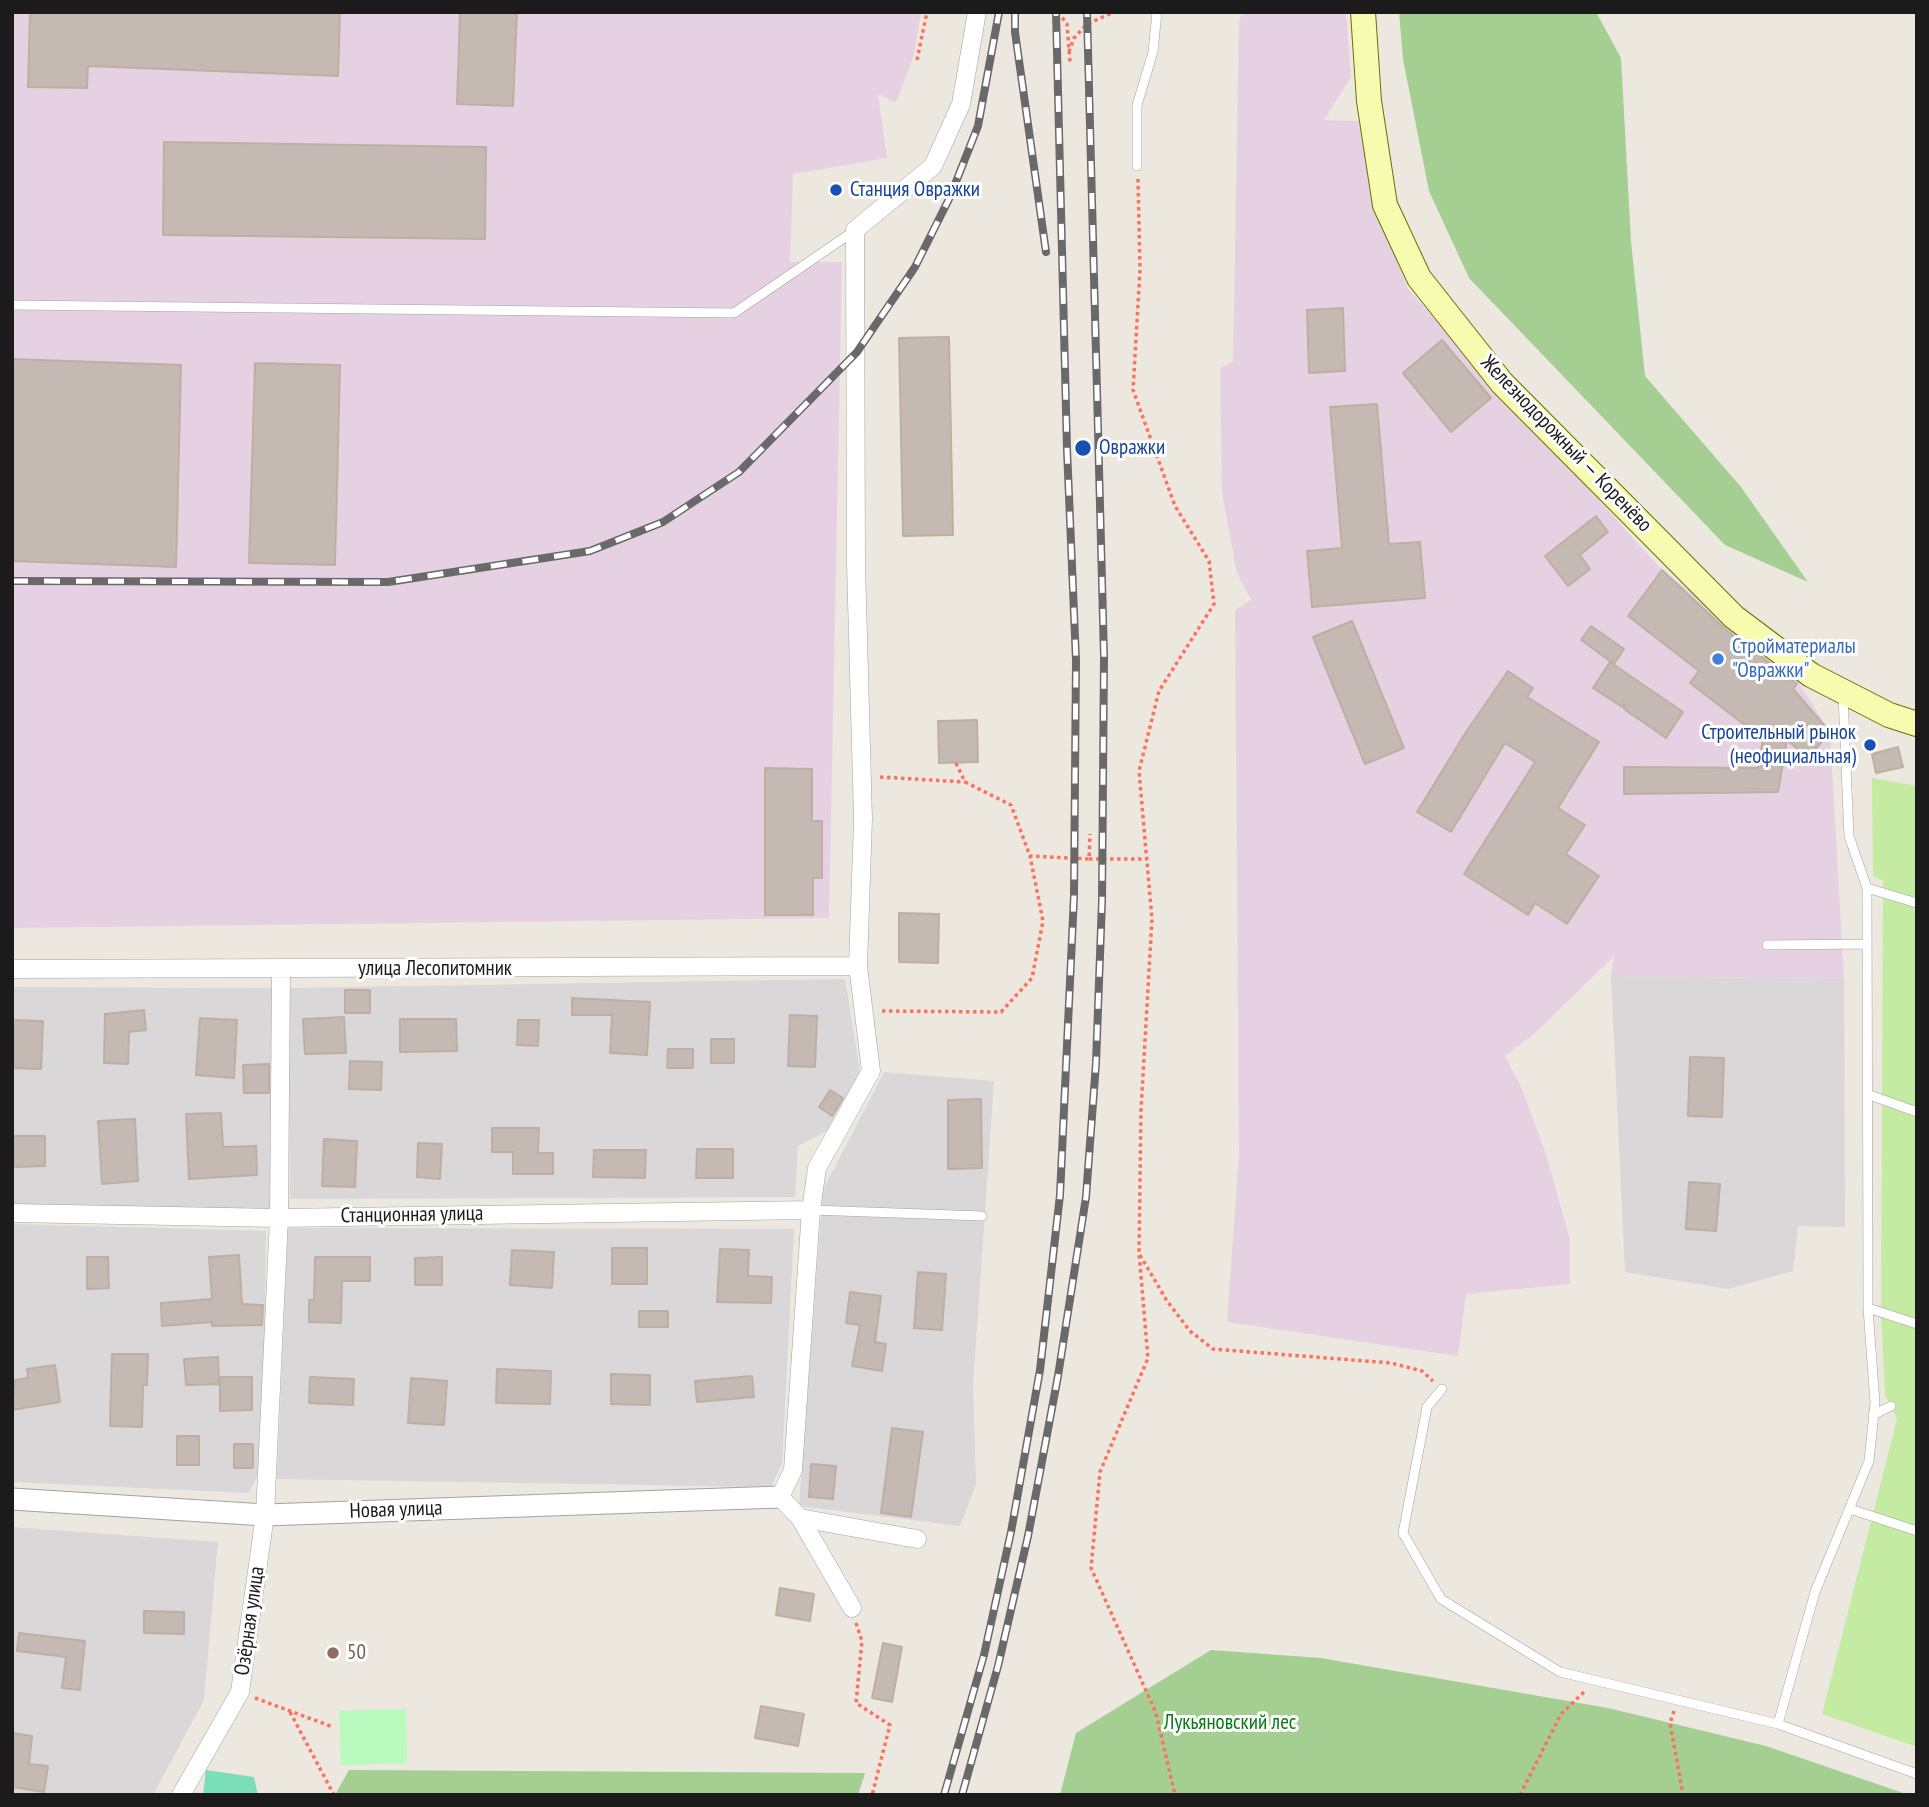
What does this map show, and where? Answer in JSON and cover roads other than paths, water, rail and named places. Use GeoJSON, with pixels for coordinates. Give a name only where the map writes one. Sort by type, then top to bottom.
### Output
{"type":"FeatureCollection","features":[{"type":"Feature","properties":{"kind":"main road","name":"Железнодорожный — Коренёво"},"geometry":{"type":"LineString","coordinates":[[1363,12],[1369,101],[1385,205],[1419,278],[1502,383],[1734,617],[1811,675],[1889,715],[1917,724]]}},
{"type":"Feature","properties":{"kind":"street"},"geometry":{"type":"LineString","coordinates":[[852,1608],[800,1518],[780,1497],[793,1469],[811,1210],[817,1168],[871,1071],[858,966],[862,775],[856,564],[855,230],[933,166],[961,104],[977,12]]}},
{"type":"Feature","properties":{"kind":"street","name":"улица Лесопитомник"},"geometry":{"type":"LineString","coordinates":[[12,969],[858,966]]}},
{"type":"Feature","properties":{"kind":"street","name":"Озёрная улица"},"geometry":{"type":"LineString","coordinates":[[181,1795],[240,1692],[265,1515],[279,1218],[281,970]]}},
{"type":"Feature","properties":{"kind":"street","name":"Станционная улица"},"geometry":{"type":"LineString","coordinates":[[12,1213],[279,1218],[811,1210]]}},
{"type":"Feature","properties":{"kind":"street","name":"Новая улица"},"geometry":{"type":"LineString","coordinates":[[12,1499],[265,1515],[780,1497]]}},
{"type":"Feature","properties":{"kind":"street"},"geometry":{"type":"LineString","coordinates":[[800,1518],[917,1539]]}},
{"type":"Feature","properties":{"kind":"lane"},"geometry":{"type":"LineString","coordinates":[[1137,166],[1138,105],[1153,52],[1157,12]]}},
{"type":"Feature","properties":{"kind":"lane"},"geometry":{"type":"LineString","coordinates":[[12,305],[734,313],[855,230]]}},
{"type":"Feature","properties":{"kind":"lane"},"geometry":{"type":"LineString","coordinates":[[1778,1724],[1815,1592],[1869,1461],[1873,1415],[1868,1308],[1867,888],[1849,836],[1843,691]]}},
{"type":"Feature","properties":{"kind":"lane"},"geometry":{"type":"LineString","coordinates":[[1867,888],[1917,903]]}},
{"type":"Feature","properties":{"kind":"lane"},"geometry":{"type":"LineString","coordinates":[[1767,945],[1866,944]]}},
{"type":"Feature","properties":{"kind":"lane"},"geometry":{"type":"LineString","coordinates":[[1867,1094],[1917,1112]]}},
{"type":"Feature","properties":{"kind":"lane"},"geometry":{"type":"LineString","coordinates":[[811,1210],[982,1216]]}},
{"type":"Feature","properties":{"kind":"lane"},"geometry":{"type":"LineString","coordinates":[[1868,1308],[1917,1325]]}},
{"type":"Feature","properties":{"kind":"lane"},"geometry":{"type":"LineString","coordinates":[[1442,1390],[1427,1407],[1403,1533],[1441,1599],[1560,1672],[1778,1724],[1917,1774]]}},
{"type":"Feature","properties":{"kind":"lane"},"geometry":{"type":"LineString","coordinates":[[1873,1415],[1891,1406]]}},
{"type":"Feature","properties":{"kind":"lane"},"geometry":{"type":"LineString","coordinates":[[1850,1509],[1917,1531]]}},
{"type":"Feature","properties":{"kind":"railway"},"geometry":{"type":"LineString","coordinates":[[12,581],[388,582],[590,551],[663,522],[739,472],[857,352],[915,267],[950,197],[978,126],[999,12]]}},
{"type":"Feature","properties":{"kind":"railway"},"geometry":{"type":"LineString","coordinates":[[1015,12],[1015,32],[1046,252]]}},
{"type":"Feature","properties":{"kind":"railway"},"geometry":{"type":"LineString","coordinates":[[944,1795],[984,1655],[1011,1532],[1040,1370],[1060,1195],[1074,896],[1076,660],[1067,449],[1056,12]]}},
{"type":"Feature","properties":{"kind":"railway"},"geometry":{"type":"LineString","coordinates":[[962,1795],[998,1666],[1028,1536],[1058,1376],[1086,1197],[1096,1063],[1102,901],[1104,657],[1087,12]]}},
{"type":"Feature","properties":{"kind":"place","name":"Станция Овражки"},"geometry":{"type":"Point","coordinates":[836,190]}},
{"type":"Feature","properties":{"kind":"place","name":"Овражки"},"geometry":{"type":"Point","coordinates":[1083,448]}},
{"type":"Feature","properties":{"kind":"place","name":"Стройматериалы \"Овражки\""},"geometry":{"type":"Point","coordinates":[1718,659]}},
{"type":"Feature","properties":{"kind":"place","name":"Строительный рынок (неофициальная)"},"geometry":{"type":"Point","coordinates":[1870,745]}},
{"type":"Feature","properties":{"kind":"place","name":"50"},"geometry":{"type":"Point","coordinates":[333,1653]}},
{"type":"Feature","properties":{"kind":"park label","name":"Лукьяновский лес"},"geometry":{"type":"Point","coordinates":[1230,1723]}}]}
